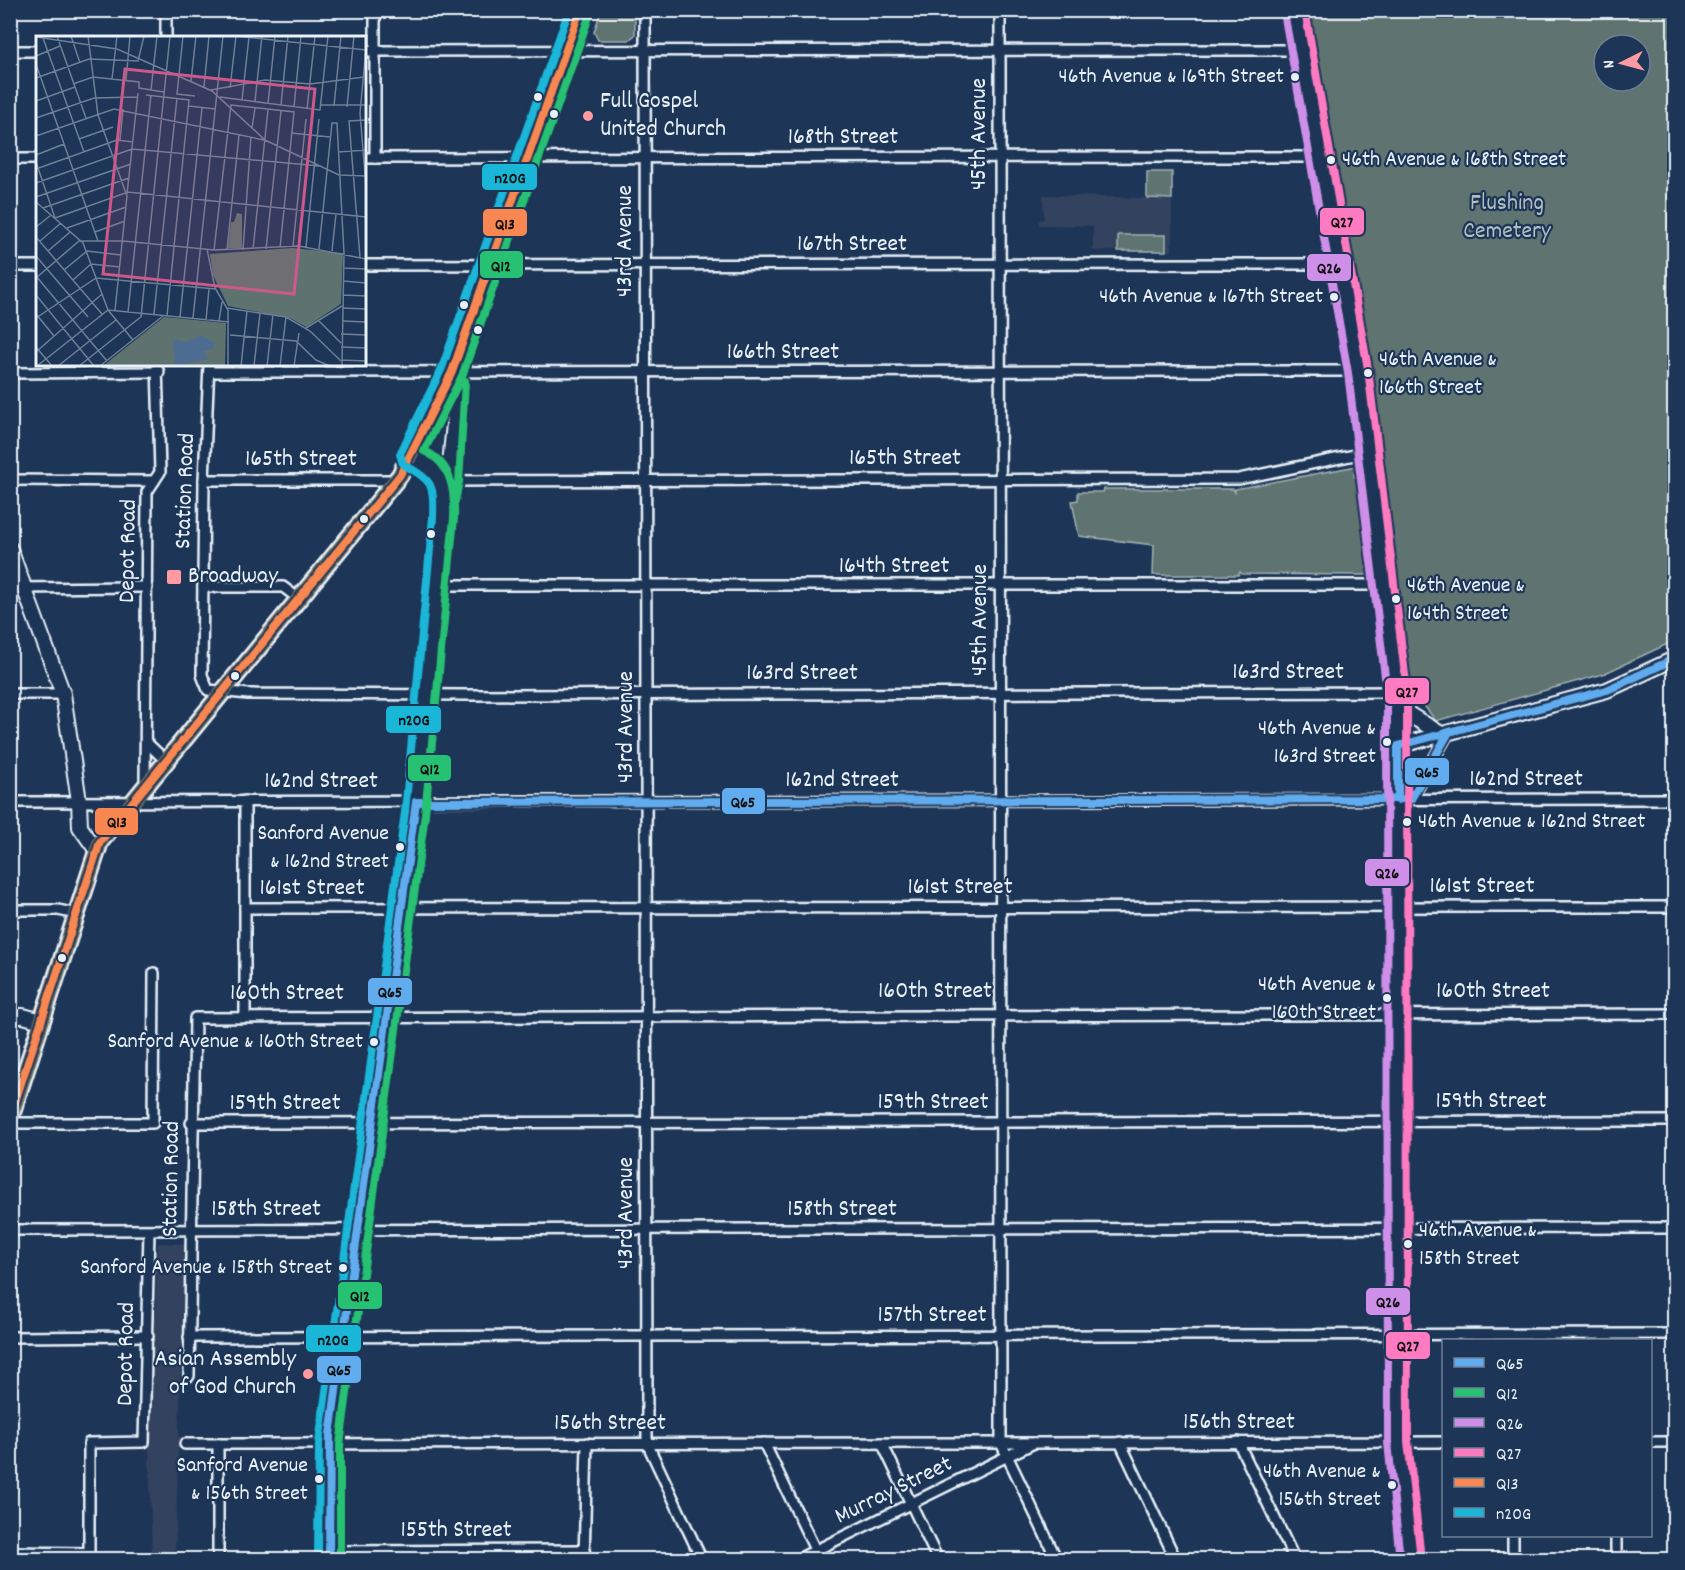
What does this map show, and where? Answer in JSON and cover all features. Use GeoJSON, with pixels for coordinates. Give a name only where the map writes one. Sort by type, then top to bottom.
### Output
{"type":"FeatureCollection","features":[{"type":"Feature","properties":{"kind":"main road"},"geometry":{"type":"LineString","coordinates":[[10,1121],[100,842],[166,761],[216,690],[299,599],[399,477],[410,456],[452,372],[580,10]]}},
{"type":"Feature","properties":{"kind":"street"},"geometry":{"type":"LineString","coordinates":[[166,10],[166,36]]}},
{"type":"Feature","properties":{"kind":"street"},"geometry":{"type":"LineString","coordinates":[[375,10],[375,158]]}},
{"type":"Feature","properties":{"kind":"street","name":"43rd Avenue"},"geometry":{"type":"LineString","coordinates":[[645,10],[647,1443]]}},
{"type":"Feature","properties":{"kind":"street","name":"45th Avenue"},"geometry":{"type":"LineString","coordinates":[[1000,10],[1001,1443]]}},
{"type":"Feature","properties":{"kind":"street"},"geometry":{"type":"LineString","coordinates":[[1294,10],[1358,371],[1386,585],[1397,692],[1398,746],[1405,800],[1399,907],[1398,1442],[1411,1560]]}},
{"type":"Feature","properties":{"kind":"street"},"geometry":{"type":"LineString","coordinates":[[366,51],[1300,50]]}},
{"type":"Feature","properties":{"kind":"street"},"geometry":{"type":"LineString","coordinates":[[10,51],[36,51]]}},
{"type":"Feature","properties":{"kind":"street","name":"168th Street"},"geometry":{"type":"LineString","coordinates":[[366,158],[1321,157]]}},
{"type":"Feature","properties":{"kind":"street"},"geometry":{"type":"LineString","coordinates":[[10,159],[36,159]]}},
{"type":"Feature","properties":{"kind":"street","name":"167th Street"},"geometry":{"type":"LineString","coordinates":[[366,266],[1340,264]]}},
{"type":"Feature","properties":{"kind":"street"},"geometry":{"type":"LineString","coordinates":[[10,266],[36,266]]}},
{"type":"Feature","properties":{"kind":"street"},"geometry":{"type":"LineString","coordinates":[[10,373],[158,368]]}},
{"type":"Feature","properties":{"kind":"street","name":"Depot Road"},"geometry":{"type":"LineString","coordinates":[[145,787],[147,492],[160,472],[158,368]]}},
{"type":"Feature","properties":{"kind":"street","name":"166th Street"},"geometry":{"type":"LineString","coordinates":[[209,368],[646,373],[1358,371]]}},
{"type":"Feature","properties":{"kind":"street","name":"Station Road"},"geometry":{"type":"LineString","coordinates":[[209,368],[204,480],[202,675],[216,690]]}},
{"type":"Feature","properties":{"kind":"street"},"geometry":{"type":"LineString","coordinates":[[328,1555],[329,1444],[416,802],[445,497],[444,481],[456,383],[452,372]]}},
{"type":"Feature","properties":{"kind":"street","name":"165th Street"},"geometry":{"type":"LineString","coordinates":[[444,481],[1239,479],[1369,452]]}},
{"type":"Feature","properties":{"kind":"street"},"geometry":{"type":"LineString","coordinates":[[410,456],[432,467],[444,481]]}},
{"type":"Feature","properties":{"kind":"street","name":"165th Street"},"geometry":{"type":"LineString","coordinates":[[204,480],[399,477]]}},
{"type":"Feature","properties":{"kind":"street"},"geometry":{"type":"LineString","coordinates":[[10,480],[154,481]]}},
{"type":"Feature","properties":{"kind":"street"},"geometry":{"type":"LineString","coordinates":[[10,549],[26,587],[63,694],[79,801],[80,827],[97,851]]}},
{"type":"Feature","properties":{"kind":"street","name":"164th Street"},"geometry":{"type":"LineString","coordinates":[[437,585],[1386,585]]}},
{"type":"Feature","properties":{"kind":"street"},"geometry":{"type":"LineString","coordinates":[[10,588],[147,587]]}},
{"type":"Feature","properties":{"kind":"street"},"geometry":{"type":"LineString","coordinates":[[203,587],[284,587],[299,599]]}},
{"type":"Feature","properties":{"kind":"street"},"geometry":{"type":"LineString","coordinates":[[1398,746],[1607,690],[1674,659]]}},
{"type":"Feature","properties":{"kind":"street","name":"163rd Street"},"geometry":{"type":"LineString","coordinates":[[216,690],[248,694],[1397,692]]}},
{"type":"Feature","properties":{"kind":"street"},"geometry":{"type":"LineString","coordinates":[[10,694],[63,694]]}},
{"type":"Feature","properties":{"kind":"street"},"geometry":{"type":"LineString","coordinates":[[1397,707],[1445,733]]}},
{"type":"Feature","properties":{"kind":"street"},"geometry":{"type":"LineString","coordinates":[[1405,800],[1445,733]]}},
{"type":"Feature","properties":{"kind":"street"},"geometry":{"type":"LineString","coordinates":[[146,742],[166,761]]}},
{"type":"Feature","properties":{"kind":"street","name":"162nd Street"},"geometry":{"type":"LineString","coordinates":[[10,802],[1674,799]]}},
{"type":"Feature","properties":{"kind":"street"},"geometry":{"type":"LineString","coordinates":[[245,801],[245,1016]]}},
{"type":"Feature","properties":{"kind":"street","name":"161st Street"},"geometry":{"type":"LineString","coordinates":[[245,908],[1674,907]]}},
{"type":"Feature","properties":{"kind":"street"},"geometry":{"type":"LineString","coordinates":[[10,910],[58,910],[77,914]]}},
{"type":"Feature","properties":{"kind":"street"},"geometry":{"type":"LineString","coordinates":[[10,1121],[153,1123],[154,973]]}},
{"type":"Feature","properties":{"kind":"street","name":"160th Street"},"geometry":{"type":"LineString","coordinates":[[195,1018],[245,1016],[1674,1014]]}},
{"type":"Feature","properties":{"kind":"street"},"geometry":{"type":"LineString","coordinates":[[10,1016],[23,1016],[42,1021]]}},
{"type":"Feature","properties":{"kind":"street","name":"Station Road"},"geometry":{"type":"LineString","coordinates":[[189,1376],[191,1123],[195,1018]]}},
{"type":"Feature","properties":{"kind":"street","name":"159th Street"},"geometry":{"type":"LineString","coordinates":[[191,1123],[1674,1121]]}},
{"type":"Feature","properties":{"kind":"street","name":"158th Street"},"geometry":{"type":"LineString","coordinates":[[10,1230],[1674,1228]]}},
{"type":"Feature","properties":{"kind":"street","name":"Depot Road"},"geometry":{"type":"LineString","coordinates":[[88,1556],[89,1443],[144,1442],[149,1230]]}},
{"type":"Feature","properties":{"kind":"street","name":"157th Street"},"geometry":{"type":"LineString","coordinates":[[189,1337],[1674,1334]]}},
{"type":"Feature","properties":{"kind":"street"},"geometry":{"type":"LineString","coordinates":[[10,1337],[148,1336]]}},
{"type":"Feature","properties":{"kind":"street"},"geometry":{"type":"LineString","coordinates":[[1120,1442],[1176,1560]]}},
{"type":"Feature","properties":{"kind":"street"},"geometry":{"type":"LineString","coordinates":[[1238,1442],[1295,1560]]}},
{"type":"Feature","properties":{"kind":"street","name":"156th Street"},"geometry":{"type":"LineString","coordinates":[[185,1444],[1442,1442]]}},
{"type":"Feature","properties":{"kind":"street"},"geometry":{"type":"LineString","coordinates":[[1652,1442],[1674,1442]]}},
{"type":"Feature","properties":{"kind":"street"},"geometry":{"type":"LineString","coordinates":[[584,1555],[588,1443]]}},
{"type":"Feature","properties":{"kind":"street"},"geometry":{"type":"LineString","coordinates":[[647,1443],[702,1560]]}},
{"type":"Feature","properties":{"kind":"street"},"geometry":{"type":"LineString","coordinates":[[764,1443],[818,1555]]}},
{"type":"Feature","properties":{"kind":"street"},"geometry":{"type":"LineString","coordinates":[[882,1443],[938,1560]]}},
{"type":"Feature","properties":{"kind":"street"},"geometry":{"type":"LineString","coordinates":[[1001,1443],[1057,1560]]}},
{"type":"Feature","properties":{"kind":"street","name":"156th Street"},"geometry":{"type":"LineString","coordinates":[[1008,1456],[1034,1443]]}},
{"type":"Feature","properties":{"kind":"street"},"geometry":{"type":"LineString","coordinates":[[218,1444],[218,1560]]}},
{"type":"Feature","properties":{"kind":"street","name":"Murray Street"},"geometry":{"type":"LineString","coordinates":[[796,1560],[818,1555],[1008,1456]]}},
{"type":"Feature","properties":{"kind":"street"},"geometry":{"type":"LineString","coordinates":[[1513,1537],[1513,1560]]}},
{"type":"Feature","properties":{"kind":"street"},"geometry":{"type":"LineString","coordinates":[[1616,1537],[1616,1560]]}},
{"type":"Feature","properties":{"kind":"street"},"geometry":{"type":"LineString","coordinates":[[10,1552],[88,1556]]}},
{"type":"Feature","properties":{"kind":"street","name":"155th Street"},"geometry":{"type":"LineString","coordinates":[[328,1555],[584,1555]]}},
{"type":"Feature","properties":{"kind":"shaded area"},"geometry":{"type":"Polygon","coordinates":[[[1147,172],[1172,172],[1172,251],[1093,251],[1093,226],[1039,225],[1039,220],[1044,219],[1043,195],[1146,198],[1147,172]]]}},
{"type":"Feature","properties":{"kind":"shaded area"},"geometry":{"type":"Polygon","coordinates":[[[158,1243],[185,1244],[175,1559],[152,1559],[149,1449],[158,1243]]]}},
{"type":"Feature","properties":{"kind":"green space"},"geometry":{"type":"Polygon","coordinates":[[[601,11],[635,11],[635,35],[629,40],[598,40],[594,32],[601,11]]]}},
{"type":"Feature","properties":{"kind":"green space","name":"Flushing Cemetery"},"geometry":{"type":"Polygon","coordinates":[[[1305,11],[1674,11],[1674,641],[1603,674],[1436,721],[1406,683],[1377,454],[1305,11]]]}},
{"type":"Feature","properties":{"kind":"green space"},"geometry":{"type":"Polygon","coordinates":[[[1147,172],[1172,172],[1172,199],[1147,198],[1147,172]]]}},
{"type":"Feature","properties":{"kind":"green space"},"geometry":{"type":"Polygon","coordinates":[[[1118,235],[1166,235],[1166,251],[1118,251],[1118,235]]]}},
{"type":"Feature","properties":{"kind":"green space"},"geometry":{"type":"Polygon","coordinates":[[[1357,466],[1358,474],[1354,474],[1354,477],[1359,479],[1369,566],[1365,568],[1369,568],[1370,575],[1242,574],[1240,572],[1238,575],[1153,575],[1154,545],[1079,536],[1072,501],[1078,500],[1078,492],[1103,492],[1104,489],[1233,489],[1235,492],[1235,489],[1357,466]]]}},
{"type":"Feature","properties":{"kind":"transit line","name":"n20G"},"geometry":{"type":"LineString","coordinates":[[318,1560],[319,1443],[405,812],[433,517],[432,489],[426,479],[403,464],[400,454],[442,368],[569,10]]}},
{"type":"Feature","properties":{"kind":"transit line","name":"Q13"},"geometry":{"type":"LineString","coordinates":[[10,1117],[100,842],[400,475],[452,372],[580,10]]}},
{"type":"Feature","properties":{"kind":"transit line","name":"Q27"},"geometry":{"type":"LineString","coordinates":[[1305,10],[1368,369],[1407,691],[1408,1441],[1421,1559]]}},
{"type":"Feature","properties":{"kind":"transit line","name":"Q26"},"geometry":{"type":"LineString","coordinates":[[1284,12],[1348,373],[1387,693],[1388,1442],[1400,1560]]}},
{"type":"Feature","properties":{"kind":"transit line","name":"Q12"},"geometry":{"type":"LineString","coordinates":[[340,1560],[340,1445],[425,814],[454,518],[454,498],[446,470],[433,456],[424,451],[462,376],[590,14]]}},
{"type":"Feature","properties":{"kind":"transit line","name":"Q12"},"geometry":{"type":"LineString","coordinates":[[455,501],[459,482],[465,381]]}},
{"type":"Feature","properties":{"kind":"transit line","name":"Q65"},"geometry":{"type":"LineString","coordinates":[[416,802],[1411,799],[1449,732],[1607,690],[1674,659]]}},
{"type":"Feature","properties":{"kind":"transit line","name":"Q65"},"geometry":{"type":"LineString","coordinates":[[1398,800],[1398,746],[1464,728]]}},
{"type":"Feature","properties":{"kind":"transit line","name":"Q65"},"geometry":{"type":"LineString","coordinates":[[329,1560],[330,1435],[416,802]]}},
{"type":"Feature","properties":{"kind":"place","name":"46th Avenue & 169th Street"},"geometry":{"type":"Point","coordinates":[1295,77]}},
{"type":"Feature","properties":{"kind":"place","name":"Full Gospel United Church"},"geometry":{"type":"Point","coordinates":[588,116]}},
{"type":"Feature","properties":{"kind":"place","name":"46th Avenue & 168th Street"},"geometry":{"type":"Point","coordinates":[1331,160]}},
{"type":"Feature","properties":{"kind":"place","name":"46th Avenue & 167th Street"},"geometry":{"type":"Point","coordinates":[1334,297]}},
{"type":"Feature","properties":{"kind":"place","name":"46th Avenue & 166th Street"},"geometry":{"type":"Point","coordinates":[1368,373]}},
{"type":"Feature","properties":{"kind":"place","name":"Broadway"},"geometry":{"type":"Point","coordinates":[174,577]}},
{"type":"Feature","properties":{"kind":"place","name":"46th Avenue & 164th Street"},"geometry":{"type":"Point","coordinates":[1396,599]}},
{"type":"Feature","properties":{"kind":"place","name":"46th Avenue & 163rd Street"},"geometry":{"type":"Point","coordinates":[1387,742]}},
{"type":"Feature","properties":{"kind":"place","name":"46th Avenue & 162nd Street"},"geometry":{"type":"Point","coordinates":[1407,822]}},
{"type":"Feature","properties":{"kind":"place","name":"Sanford Avenue & 162nd Street"},"geometry":{"type":"Point","coordinates":[400,847]}},
{"type":"Feature","properties":{"kind":"place","name":"46th Avenue & 160th Street"},"geometry":{"type":"Point","coordinates":[1387,998]}},
{"type":"Feature","properties":{"kind":"place","name":"Sanford Avenue & 160th Street"},"geometry":{"type":"Point","coordinates":[374,1042]}},
{"type":"Feature","properties":{"kind":"place","name":"46th Avenue & 158th Street"},"geometry":{"type":"Point","coordinates":[1408,1244]}},
{"type":"Feature","properties":{"kind":"place","name":"Sanford Avenue & 158th Street"},"geometry":{"type":"Point","coordinates":[343,1268]}},
{"type":"Feature","properties":{"kind":"place","name":"Asian Assembly of God Church"},"geometry":{"type":"Point","coordinates":[308,1374]}},
{"type":"Feature","properties":{"kind":"place","name":"Sanford Avenue & 156th Street"},"geometry":{"type":"Point","coordinates":[319,1479]}},
{"type":"Feature","properties":{"kind":"place","name":"46th Avenue & 156th Street"},"geometry":{"type":"Point","coordinates":[1392,1485]}}]}
